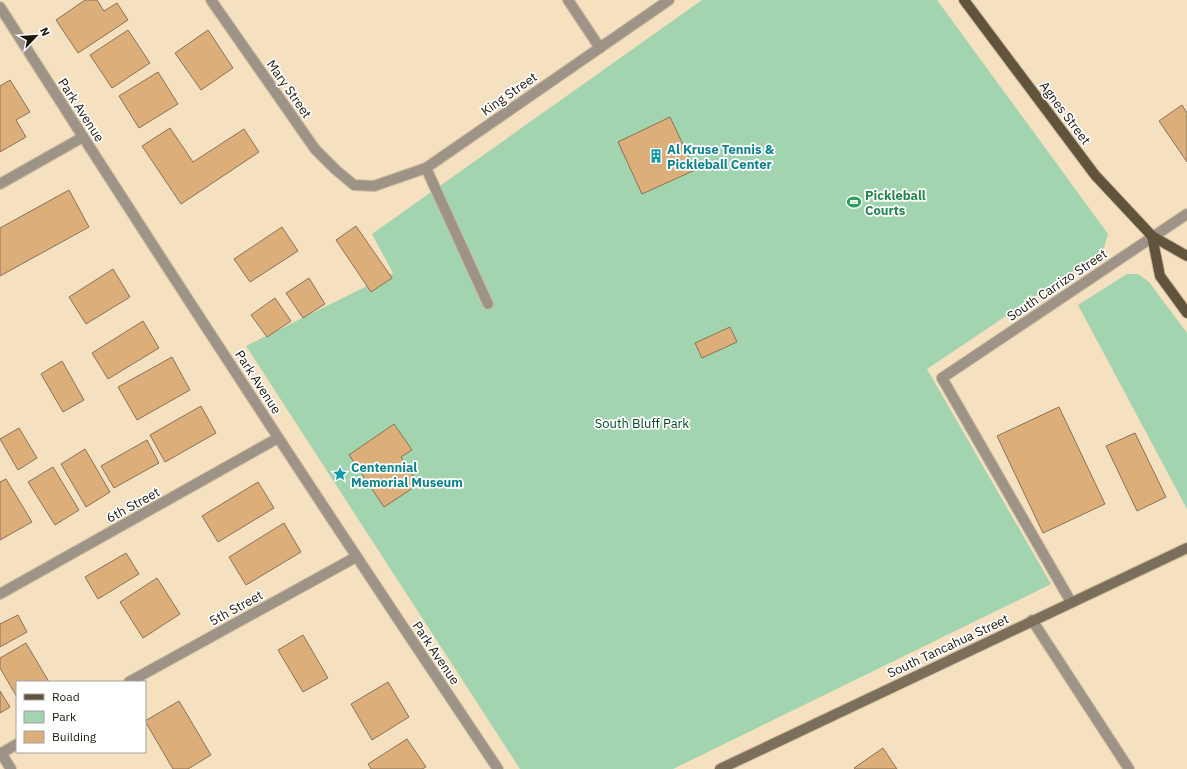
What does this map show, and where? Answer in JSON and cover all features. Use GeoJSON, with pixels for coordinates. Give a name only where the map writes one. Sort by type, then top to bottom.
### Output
{"type":"FeatureCollection","features":[{"type":"Feature","properties":{"kind":"main road","name":"Agnes Street"},"geometry":{"type":"LineString","coordinates":[[964,0],[1095,175],[1152,236]]}},
{"type":"Feature","properties":{"kind":"main road"},"geometry":{"type":"LineString","coordinates":[[1152,236],[1187,256]]}},
{"type":"Feature","properties":{"kind":"main road"},"geometry":{"type":"LineString","coordinates":[[1152,236],[1160,276],[1187,313]]}},
{"type":"Feature","properties":{"kind":"main road","name":"South Tancahua Street"},"geometry":{"type":"LineString","coordinates":[[720,769],[1032,620],[1187,548]]}},
{"type":"Feature","properties":{"kind":"street","name":"Mary Street"},"geometry":{"type":"LineString","coordinates":[[211,0],[315,149],[354,185]]}},
{"type":"Feature","properties":{"kind":"street"},"geometry":{"type":"LineString","coordinates":[[568,0],[600,48]]}},
{"type":"Feature","properties":{"kind":"street","name":"King Street"},"geometry":{"type":"LineString","coordinates":[[354,185],[374,186],[426,168],[669,0]]}},
{"type":"Feature","properties":{"kind":"street","name":"Park Avenue"},"geometry":{"type":"LineString","coordinates":[[0,7],[278,438],[498,769]]}},
{"type":"Feature","properties":{"kind":"street"},"geometry":{"type":"LineString","coordinates":[[0,184],[83,137]]}},
{"type":"Feature","properties":{"kind":"street"},"geometry":{"type":"LineString","coordinates":[[426,168],[488,304]]}},
{"type":"Feature","properties":{"kind":"street","name":"South Carrizo Street"},"geometry":{"type":"LineString","coordinates":[[1071,602],[942,378],[1187,214]]}},
{"type":"Feature","properties":{"kind":"street","name":"6th Street"},"geometry":{"type":"LineString","coordinates":[[0,594],[278,438]]}},
{"type":"Feature","properties":{"kind":"street","name":"5th Street"},"geometry":{"type":"LineString","coordinates":[[131,681],[356,556]]}},
{"type":"Feature","properties":{"kind":"street"},"geometry":{"type":"LineString","coordinates":[[1032,620],[1128,769]]}},
{"type":"Feature","properties":{"kind":"street"},"geometry":{"type":"LineString","coordinates":[[10,769],[1,753],[16,745]]}},
{"type":"Feature","properties":{"kind":"green space","name":"South Bluff Park"},"geometry":{"type":"Polygon","coordinates":[[[702,0],[937,0],[1108,234],[1103,251],[927,369],[1051,584],[673,769],[520,769],[246,346],[393,273],[372,234],[702,0]]]}},
{"type":"Feature","properties":{"kind":"green space"},"geometry":{"type":"Polygon","coordinates":[[[1127,274],[1138,274],[1149,282],[1187,333],[1187,509],[1078,305],[1127,274]]]}},
{"type":"Feature","properties":{"kind":"building"},"geometry":{"type":"Polygon","coordinates":[[[85,0],[97,0],[104,11],[117,3],[128,20],[78,53],[56,20],[85,0]]]}},
{"type":"Feature","properties":{"kind":"building"},"geometry":{"type":"Polygon","coordinates":[[[128,30],[150,63],[112,88],[90,55],[128,30]]]}},
{"type":"Feature","properties":{"kind":"building"},"geometry":{"type":"Polygon","coordinates":[[[208,30],[233,68],[201,90],[175,53],[208,30]]]}},
{"type":"Feature","properties":{"kind":"building"},"geometry":{"type":"Polygon","coordinates":[[[158,72],[178,104],[139,128],[119,96],[158,72]]]}},
{"type":"Feature","properties":{"kind":"building"},"geometry":{"type":"Polygon","coordinates":[[[10,80],[30,112],[16,120],[26,137],[0,152],[0,86],[10,80]]]}},
{"type":"Feature","properties":{"kind":"building"},"geometry":{"type":"Polygon","coordinates":[[[1182,105],[1187,113],[1187,162],[1159,121],[1182,105]]]}},
{"type":"Feature","properties":{"kind":"building","name":"Al Kruse Tennis & Pickleball Center"},"geometry":{"type":"Polygon","coordinates":[[[670,117],[695,170],[642,194],[618,142],[670,117]]]}},
{"type":"Feature","properties":{"kind":"building"},"geometry":{"type":"Polygon","coordinates":[[[170,128],[193,162],[244,129],[259,152],[181,204],[142,146],[170,128]]]}},
{"type":"Feature","properties":{"kind":"building"},"geometry":{"type":"Polygon","coordinates":[[[69,190],[89,227],[0,276],[0,228],[69,190]]]}},
{"type":"Feature","properties":{"kind":"building"},"geometry":{"type":"Polygon","coordinates":[[[356,226],[392,278],[371,292],[336,240],[356,226]]]}},
{"type":"Feature","properties":{"kind":"building"},"geometry":{"type":"Polygon","coordinates":[[[282,227],[298,251],[250,282],[234,259],[282,227]]]}},
{"type":"Feature","properties":{"kind":"building"},"geometry":{"type":"Polygon","coordinates":[[[113,269],[130,297],[86,324],[69,297],[113,269]]]}},
{"type":"Feature","properties":{"kind":"building"},"geometry":{"type":"Polygon","coordinates":[[[309,278],[325,304],[303,318],[286,293],[309,278]]]}},
{"type":"Feature","properties":{"kind":"building"},"geometry":{"type":"Polygon","coordinates":[[[275,298],[291,321],[267,337],[251,315],[275,298]]]}},
{"type":"Feature","properties":{"kind":"building"},"geometry":{"type":"Polygon","coordinates":[[[143,321],[159,348],[108,379],[92,353],[143,321]]]}},
{"type":"Feature","properties":{"kind":"building"},"geometry":{"type":"Polygon","coordinates":[[[730,327],[737,342],[702,358],[695,343],[730,327]]]}},
{"type":"Feature","properties":{"kind":"building"},"geometry":{"type":"Polygon","coordinates":[[[172,357],[190,390],[137,420],[118,387],[172,357]]]}},
{"type":"Feature","properties":{"kind":"building"},"geometry":{"type":"Polygon","coordinates":[[[62,361],[84,400],[63,412],[41,374],[62,361]]]}},
{"type":"Feature","properties":{"kind":"building"},"geometry":{"type":"Polygon","coordinates":[[[201,406],[216,433],[165,462],[150,435],[201,406]]]}},
{"type":"Feature","properties":{"kind":"building"},"geometry":{"type":"Polygon","coordinates":[[[1059,407],[1105,504],[1043,533],[997,436],[1059,407]]]}},
{"type":"Feature","properties":{"kind":"building"},"geometry":{"type":"Polygon","coordinates":[[[394,424],[412,450],[401,457],[419,484],[384,507],[349,455],[394,424]]]}},
{"type":"Feature","properties":{"kind":"building"},"geometry":{"type":"Polygon","coordinates":[[[19,428],[37,458],[18,470],[0,439],[19,428]]]}},
{"type":"Feature","properties":{"kind":"building"},"geometry":{"type":"Polygon","coordinates":[[[1135,433],[1166,497],[1137,511],[1106,446],[1135,433]]]}},
{"type":"Feature","properties":{"kind":"building"},"geometry":{"type":"Polygon","coordinates":[[[147,440],[159,463],[114,488],[101,466],[147,440]]]}},
{"type":"Feature","properties":{"kind":"building"},"geometry":{"type":"Polygon","coordinates":[[[85,449],[110,492],[86,507],[61,464],[85,449]]]}},
{"type":"Feature","properties":{"kind":"building"},"geometry":{"type":"Polygon","coordinates":[[[53,467],[79,510],[55,525],[28,482],[53,467]]]}},
{"type":"Feature","properties":{"kind":"building"},"geometry":{"type":"Polygon","coordinates":[[[6,479],[32,522],[0,540],[0,482],[6,479]]]}},
{"type":"Feature","properties":{"kind":"building"},"geometry":{"type":"Polygon","coordinates":[[[258,482],[274,508],[218,542],[202,516],[258,482]]]}},
{"type":"Feature","properties":{"kind":"building"},"geometry":{"type":"Polygon","coordinates":[[[284,523],[301,552],[246,585],[229,557],[284,523]]]}},
{"type":"Feature","properties":{"kind":"building"},"geometry":{"type":"Polygon","coordinates":[[[126,553],[139,574],[98,599],[85,577],[126,553]]]}},
{"type":"Feature","properties":{"kind":"building"},"geometry":{"type":"Polygon","coordinates":[[[157,578],[180,614],[143,638],[120,602],[157,578]]]}},
{"type":"Feature","properties":{"kind":"building"},"geometry":{"type":"Polygon","coordinates":[[[18,615],[27,632],[0,647],[0,624],[18,615]]]}},
{"type":"Feature","properties":{"kind":"building"},"geometry":{"type":"Polygon","coordinates":[[[303,635],[328,678],[303,692],[278,650],[303,635]]]}},
{"type":"Feature","properties":{"kind":"building"},"geometry":{"type":"Polygon","coordinates":[[[26,643],[48,681],[16,681],[16,695],[0,668],[0,658],[26,643]]]}},
{"type":"Feature","properties":{"kind":"building"},"geometry":{"type":"Polygon","coordinates":[[[388,682],[409,717],[372,740],[351,704],[388,682]]]}},
{"type":"Feature","properties":{"kind":"building"},"geometry":{"type":"Polygon","coordinates":[[[0,691],[10,707],[0,713],[0,691]]]}},
{"type":"Feature","properties":{"kind":"building"},"geometry":{"type":"Polygon","coordinates":[[[179,701],[211,755],[188,769],[173,769],[146,720],[179,701]]]}},
{"type":"Feature","properties":{"kind":"building"},"geometry":{"type":"Polygon","coordinates":[[[407,739],[426,767],[422,769],[371,769],[368,764],[407,739]]]}},
{"type":"Feature","properties":{"kind":"building"},"geometry":{"type":"Polygon","coordinates":[[[883,748],[897,769],[854,768],[883,748]]]}},
{"type":"Feature","properties":{"kind":"place","name":"Al Kruse Tennis & Pickleball Center"},"geometry":{"type":"Point","coordinates":[656,156]}},
{"type":"Feature","properties":{"kind":"place","name":"Pickleball Courts"},"geometry":{"type":"Point","coordinates":[854,202]}},
{"type":"Feature","properties":{"kind":"place","name":"Centennial Memorial Museum"},"geometry":{"type":"Point","coordinates":[340,474]}}]}
